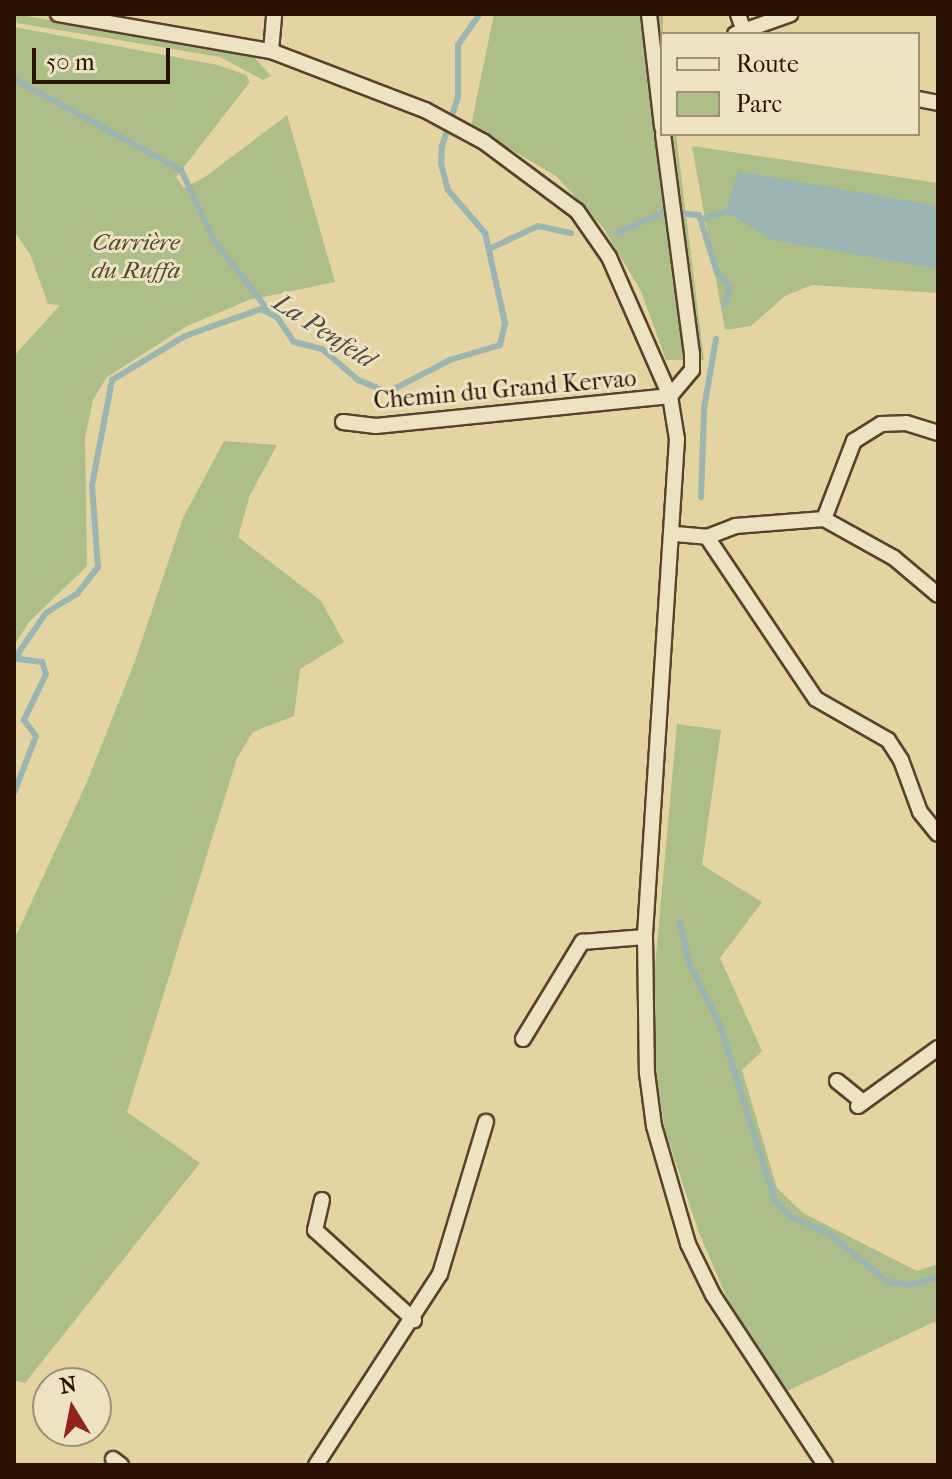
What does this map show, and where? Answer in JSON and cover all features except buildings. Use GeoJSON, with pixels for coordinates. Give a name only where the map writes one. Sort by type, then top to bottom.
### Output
{"type":"FeatureCollection","features":[{"type":"Feature","properties":{"kind":"street"},"geometry":{"type":"LineString","coordinates":[[58,14],[271,51],[425,110],[484,142],[577,211],[609,257],[670,396],[677,439],[675,534],[645,937],[648,1086],[667,1183],[688,1244],[732,1327],[825,1465]]}},
{"type":"Feature","properties":{"kind":"street"},"geometry":{"type":"LineString","coordinates":[[271,51],[274,14]]}},
{"type":"Feature","properties":{"kind":"street"},"geometry":{"type":"LineString","coordinates":[[649,14],[658,61],[660,94]]}},
{"type":"Feature","properties":{"kind":"street"},"geometry":{"type":"LineString","coordinates":[[744,32],[791,14]]}},
{"type":"Feature","properties":{"kind":"street"},"geometry":{"type":"LineString","coordinates":[[663,136],[692,370],[670,396]]}},
{"type":"Feature","properties":{"kind":"street","name":"Chemin du Grand Kervao"},"geometry":{"type":"LineString","coordinates":[[343,422],[376,426],[670,396]]}},
{"type":"Feature","properties":{"kind":"street"},"geometry":{"type":"LineString","coordinates":[[824,519],[854,441],[881,424],[906,423],[938,433]]}},
{"type":"Feature","properties":{"kind":"street"},"geometry":{"type":"LineString","coordinates":[[675,534],[707,537],[735,526],[824,519],[894,558],[938,595]]}},
{"type":"Feature","properties":{"kind":"street"},"geometry":{"type":"LineString","coordinates":[[707,537],[816,699],[888,740],[920,812],[938,834]]}},
{"type":"Feature","properties":{"kind":"street"},"geometry":{"type":"LineString","coordinates":[[523,1039],[582,942],[645,937]]}},
{"type":"Feature","properties":{"kind":"street"},"geometry":{"type":"LineString","coordinates":[[837,1081],[860,1104],[938,1048]]}},
{"type":"Feature","properties":{"kind":"street"},"geometry":{"type":"LineString","coordinates":[[316,1465],[414,1320],[440,1274],[486,1122]]}},
{"type":"Feature","properties":{"kind":"street"},"geometry":{"type":"LineString","coordinates":[[322,1200],[315,1230],[414,1320]]}},
{"type":"Feature","properties":{"kind":"green space"},"geometry":{"type":"Polygon","coordinates":[[[15,14],[226,50],[254,57],[271,76],[263,80],[220,57],[17,23],[15,14]]]}},
{"type":"Feature","properties":{"kind":"green space"},"geometry":{"type":"Polygon","coordinates":[[[494,14],[663,14],[663,32],[660,32],[660,136],[676,136],[704,360],[666,360],[641,291],[602,226],[556,176],[471,126],[494,14]]]}},
{"type":"Feature","properties":{"kind":"green space","name":"Carrière du Ruffa"},"geometry":{"type":"Polygon","coordinates":[[[14,27],[218,65],[246,75],[250,82],[176,177],[184,188],[205,177],[287,115],[335,282],[249,300],[187,326],[107,377],[93,400],[85,438],[87,566],[29,622],[14,646],[14,356],[60,305],[48,304],[30,254],[14,231],[14,27]]]}},
{"type":"Feature","properties":{"kind":"green space"},"geometry":{"type":"Polygon","coordinates":[[[692,146],[938,183],[938,293],[812,285],[785,296],[751,326],[725,330],[692,146]]]}},
{"type":"Feature","properties":{"kind":"green space"},"geometry":{"type":"Polygon","coordinates":[[[224,441],[277,445],[250,495],[238,537],[321,601],[344,642],[300,669],[294,716],[253,732],[237,758],[127,1112],[200,1163],[38,1367],[32,1367],[32,1374],[25,1383],[14,1380],[14,940],[87,782],[135,661],[183,518],[224,441]]]}},
{"type":"Feature","properties":{"kind":"green space"},"geometry":{"type":"Polygon","coordinates":[[[677,724],[721,730],[702,865],[762,902],[720,958],[762,1051],[742,1070],[777,1188],[803,1213],[917,1271],[938,1264],[938,1326],[934,1322],[785,1392],[730,1305],[699,1233],[665,1130],[655,1070],[654,978],[677,724]]]}},
{"type":"Feature","properties":{"kind":"water"},"geometry":{"type":"Polygon","coordinates":[[[738,171],[938,206],[938,269],[773,240],[726,212],[738,171]]]}},
{"type":"Feature","properties":{"kind":"waterway","name":"La Penfeld"},"geometry":{"type":"LineString","coordinates":[[14,793],[36,736],[24,720],[46,674],[42,662],[18,659],[19,652],[46,613],[77,594],[98,567],[92,485],[112,380],[185,336],[261,309],[277,317],[294,342],[322,349],[358,380],[388,392],[450,360],[500,345],[505,323],[485,233],[448,190],[441,164],[442,146],[458,97],[458,45],[480,14]]}},
{"type":"Feature","properties":{"kind":"waterway"},"geometry":{"type":"LineString","coordinates":[[14,79],[181,170],[214,240],[268,310]]}},
{"type":"Feature","properties":{"kind":"waterway"},"geometry":{"type":"LineString","coordinates":[[617,233],[664,212],[699,215],[717,272],[730,287],[725,305]]}},
{"type":"Feature","properties":{"kind":"waterway"},"geometry":{"type":"LineString","coordinates":[[702,219],[726,212]]}},
{"type":"Feature","properties":{"kind":"waterway"},"geometry":{"type":"LineString","coordinates":[[489,249],[538,226],[571,233]]}},
{"type":"Feature","properties":{"kind":"waterway"},"geometry":{"type":"LineString","coordinates":[[701,497],[704,409],[716,339]]}},
{"type":"Feature","properties":{"kind":"waterway"},"geometry":{"type":"LineString","coordinates":[[680,923],[689,963],[719,1023],[775,1201],[791,1217],[830,1234],[886,1281],[909,1285],[938,1277]]}}]}
